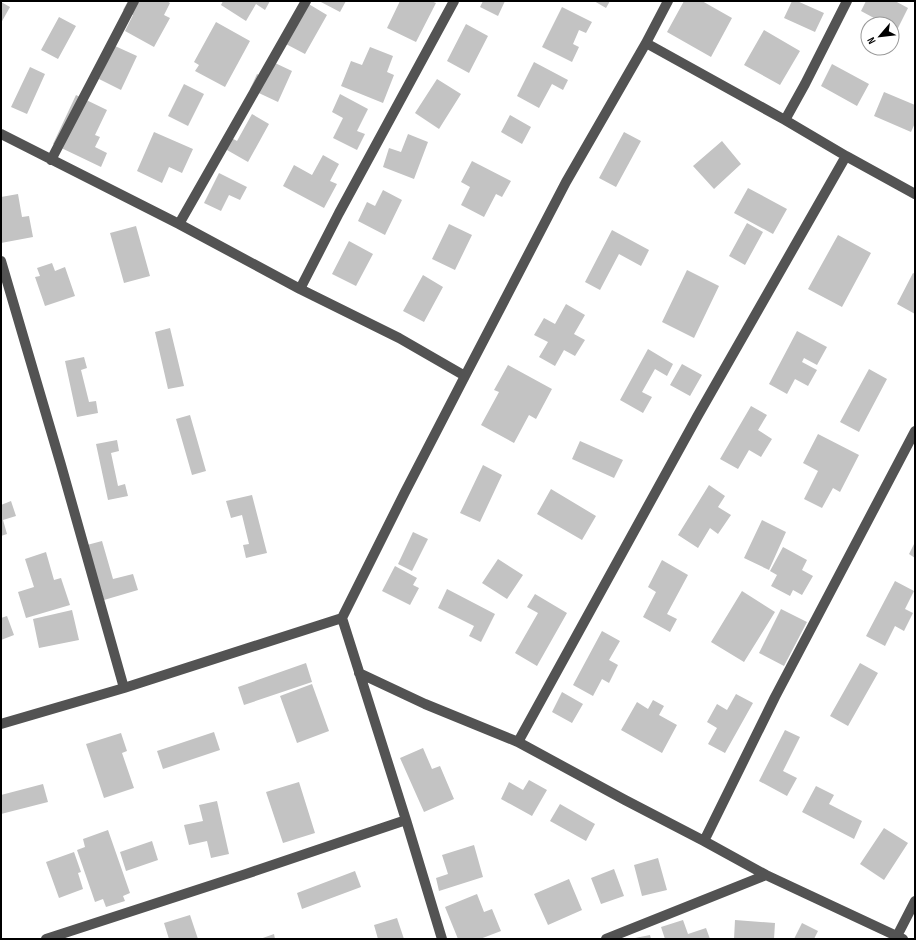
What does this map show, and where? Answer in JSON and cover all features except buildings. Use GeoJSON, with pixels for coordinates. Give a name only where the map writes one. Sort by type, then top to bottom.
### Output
{"type":"FeatureCollection","features":[{"type":"Feature","properties":{"kind":"street"},"geometry":{"type":"LineString","coordinates":[[50,160],[134,1]]}},
{"type":"Feature","properties":{"kind":"street"},"geometry":{"type":"LineString","coordinates":[[179,224],[306,1]]}},
{"type":"Feature","properties":{"kind":"street"},"geometry":{"type":"LineString","coordinates":[[300,289],[338,212],[454,1]]}},
{"type":"Feature","properties":{"kind":"street"},"geometry":{"type":"LineString","coordinates":[[442,939],[342,618],[405,492],[566,182],[646,43],[668,1]]}},
{"type":"Feature","properties":{"kind":"street"},"geometry":{"type":"LineString","coordinates":[[785,120],[806,84],[847,1]]}},
{"type":"Feature","properties":{"kind":"street"},"geometry":{"type":"LineString","coordinates":[[646,43],[915,194]]}},
{"type":"Feature","properties":{"kind":"street"},"geometry":{"type":"LineString","coordinates":[[1,134],[179,224],[300,289],[399,338],[465,376]]}},
{"type":"Feature","properties":{"kind":"street"},"geometry":{"type":"LineString","coordinates":[[518,742],[697,417],[846,156]]}},
{"type":"Feature","properties":{"kind":"street"},"geometry":{"type":"LineString","coordinates":[[1,261],[124,688]]}},
{"type":"Feature","properties":{"kind":"street"},"geometry":{"type":"LineString","coordinates":[[704,841],[775,697],[915,432]]}},
{"type":"Feature","properties":{"kind":"street"},"geometry":{"type":"LineString","coordinates":[[1,724],[124,688],[342,618]]}},
{"type":"Feature","properties":{"kind":"street"},"geometry":{"type":"LineString","coordinates":[[359,673],[425,704],[518,742],[766,875],[900,938],[915,901]]}},
{"type":"Feature","properties":{"kind":"street"},"geometry":{"type":"LineString","coordinates":[[46,939],[406,820]]}},
{"type":"Feature","properties":{"kind":"street"},"geometry":{"type":"LineString","coordinates":[[606,939],[766,875]]}}]}
